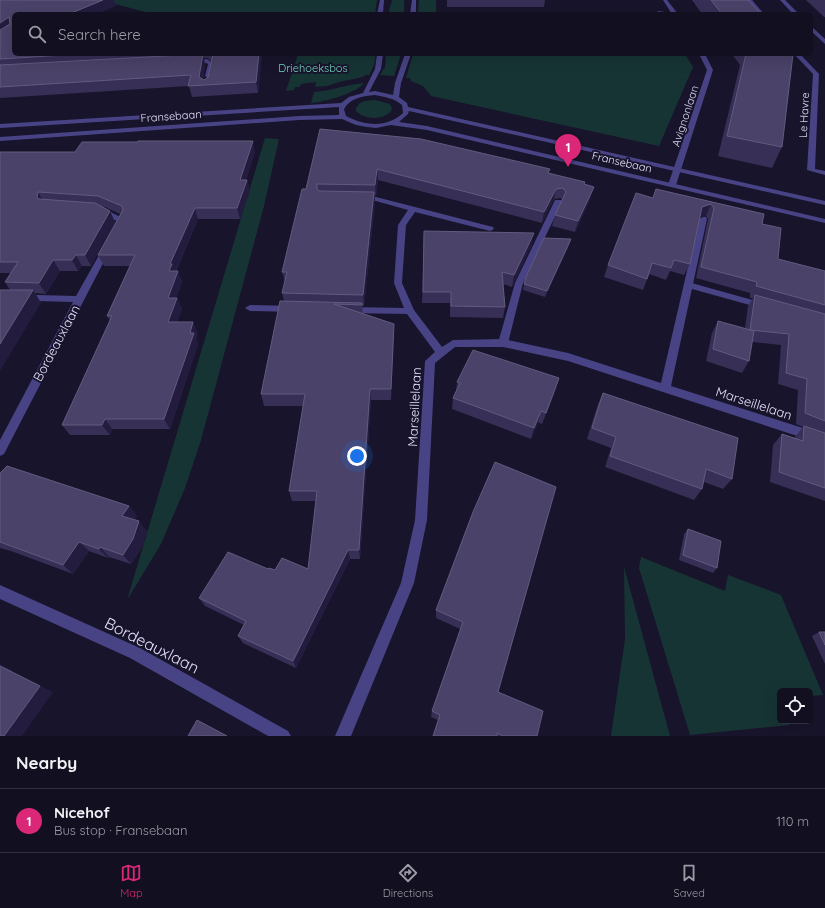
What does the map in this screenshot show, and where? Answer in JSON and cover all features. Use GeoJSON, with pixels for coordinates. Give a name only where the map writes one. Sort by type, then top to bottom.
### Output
{"type":"FeatureCollection","features":[{"type":"Feature","properties":{"kind":"street"},"geometry":{"type":"LineString","coordinates":[[380,12],[382,0]]}},
{"type":"Feature","properties":{"kind":"street"},"geometry":{"type":"LineString","coordinates":[[413,12],[414,0]]}},
{"type":"Feature","properties":{"kind":"street"},"geometry":{"type":"LineString","coordinates":[[665,0],[673,12]]}},
{"type":"Feature","properties":{"kind":"street"},"geometry":{"type":"LineString","coordinates":[[749,0],[759,12]]}},
{"type":"Feature","properties":{"kind":"street"},"geometry":{"type":"LineString","coordinates":[[782,0],[794,12]]}},
{"type":"Feature","properties":{"kind":"street"},"geometry":{"type":"LineString","coordinates":[[813,30],[825,42]]}},
{"type":"Feature","properties":{"kind":"street"},"geometry":{"type":"LineString","coordinates":[[364,94],[381,59],[380,56]]}},
{"type":"Feature","properties":{"kind":"street"},"geometry":{"type":"LineString","coordinates":[[396,97],[398,83],[407,56]]}},
{"type":"Feature","properties":{"kind":"street","name":"Avignonlaan"},"geometry":{"type":"LineString","coordinates":[[672,185],[710,70],[703,56]]}},
{"type":"Feature","properties":{"kind":"street","name":"Le Havre"},"geometry":{"type":"LineString","coordinates":[[799,56],[816,74],[811,170],[825,173]]}},
{"type":"Feature","properties":{"kind":"street"},"geometry":{"type":"LineString","coordinates":[[183,62],[207,62],[211,64],[207,82]]}},
{"type":"Feature","properties":{"kind":"street"},"geometry":{"type":"LineString","coordinates":[[343,117],[341,113],[342,104],[351,98],[364,94],[386,94],[396,97],[405,104],[406,108],[402,117],[390,123]]}},
{"type":"Feature","properties":{"kind":"street","name":"Fransebaan"},"geometry":{"type":"LineString","coordinates":[[0,126],[342,104]]}},
{"type":"Feature","properties":{"kind":"street","name":"Fransebaan"},"geometry":{"type":"LineString","coordinates":[[406,108],[825,203]]}},
{"type":"Feature","properties":{"kind":"street","name":"Fransebaan"},"geometry":{"type":"LineString","coordinates":[[0,139],[298,118],[343,117],[358,124],[369,126],[390,123],[427,128],[825,222]]}},
{"type":"Feature","properties":{"kind":"street"},"geometry":{"type":"LineString","coordinates":[[353,198],[376,199],[490,229]]}},
{"type":"Feature","properties":{"kind":"street"},"geometry":{"type":"LineString","coordinates":[[503,343],[519,283],[558,202]]}},
{"type":"Feature","properties":{"kind":"street"},"geometry":{"type":"LineString","coordinates":[[414,208],[402,226],[398,283],[410,311],[442,352]]}},
{"type":"Feature","properties":{"kind":"street"},"geometry":{"type":"LineString","coordinates":[[95,209],[103,210],[120,223]]}},
{"type":"Feature","properties":{"kind":"street"},"geometry":{"type":"LineString","coordinates":[[666,389],[703,219]]}},
{"type":"Feature","properties":{"kind":"street","name":"Bordeauxlaan"},"geometry":{"type":"LineString","coordinates":[[0,451],[111,240]]}},
{"type":"Feature","properties":{"kind":"street"},"geometry":{"type":"LineString","coordinates":[[688,285],[772,308]]}},
{"type":"Feature","properties":{"kind":"street","name":"Bordeauxlaan"},"geometry":{"type":"LineString","coordinates":[[0,297],[79,299]]}},
{"type":"Feature","properties":{"kind":"street"},"geometry":{"type":"LineString","coordinates":[[250,308],[298,309]]}},
{"type":"Feature","properties":{"kind":"street"},"geometry":{"type":"LineString","coordinates":[[338,310],[410,311]]}},
{"type":"Feature","properties":{"kind":"street","name":"Marseillelaan"},"geometry":{"type":"LineString","coordinates":[[343,736],[407,583],[421,520],[430,361],[453,344],[503,343],[568,357],[825,440]]}},
{"type":"Feature","properties":{"kind":"street","name":"Bordeauxlaan"},"geometry":{"type":"LineString","coordinates":[[0,592],[135,652],[283,736]]}},
{"type":"Feature","properties":{"kind":"green space"},"geometry":{"type":"Polygon","coordinates":[[[100,0],[377,0],[375,12],[145,12],[100,0]]]}},
{"type":"Feature","properties":{"kind":"green space"},"geometry":{"type":"Polygon","coordinates":[[[392,0],[404,0],[404,12],[389,12],[392,0]]]}},
{"type":"Feature","properties":{"kind":"green space"},"geometry":{"type":"Polygon","coordinates":[[[419,0],[436,0],[436,12],[418,12],[419,0]]]}},
{"type":"Feature","properties":{"kind":"green space","name":"Driehoeksbos"},"geometry":{"type":"Polygon","coordinates":[[[297,56],[375,56],[373,67],[369,75],[327,86],[315,87],[316,82],[301,84],[300,87],[295,87],[294,90],[286,91],[297,56]]]}},
{"type":"Feature","properties":{"kind":"green space"},"geometry":{"type":"Polygon","coordinates":[[[386,56],[400,56],[394,76],[380,75],[385,67],[386,56]]]}},
{"type":"Feature","properties":{"kind":"green space"},"geometry":{"type":"Polygon","coordinates":[[[412,56],[686,56],[693,67],[659,146],[431,96],[423,86],[411,81],[410,78],[406,78],[412,56]]]}},
{"type":"Feature","properties":{"kind":"green space"},"geometry":{"type":"Polygon","coordinates":[[[364,83],[360,87],[348,93],[332,99],[311,103],[314,92],[364,83]]]}},
{"type":"Feature","properties":{"kind":"green space"},"geometry":{"type":"Polygon","coordinates":[[[375,100],[390,104],[392,109],[385,116],[375,118],[364,116],[356,111],[356,108],[360,103],[375,100]]]}},
{"type":"Feature","properties":{"kind":"green space"},"geometry":{"type":"Polygon","coordinates":[[[265,138],[279,139],[264,206],[201,440],[185,488],[161,544],[127,600],[265,138]]]}},
{"type":"Feature","properties":{"kind":"green space"},"geometry":{"type":"Polygon","coordinates":[[[641,557],[725,591],[728,575],[781,595],[823,695],[813,696],[813,688],[777,688],[777,724],[790,725],[690,735],[639,568],[641,557]]]}},
{"type":"Feature","properties":{"kind":"green space"},"geometry":{"type":"Polygon","coordinates":[[[624,567],[670,736],[611,736],[625,639],[624,567]]]}},
{"type":"Feature","properties":{"kind":"building"},"geometry":{"type":"Polygon","coordinates":[[[0,0],[103,0],[74,12],[12,12],[12,56],[49,56],[0,59],[0,30],[10,24],[9,17],[0,23],[0,0]]]}},
{"type":"Feature","properties":{"kind":"building"},"geometry":{"type":"Polygon","coordinates":[[[711,0],[748,0],[759,12],[720,12],[711,0]]]}},
{"type":"Feature","properties":{"kind":"building"},"geometry":{"type":"Polygon","coordinates":[[[166,56],[203,56],[199,77],[204,80],[208,77],[213,56],[259,56],[256,82],[188,86],[191,75],[0,87],[0,65],[166,56]]]}},
{"type":"Feature","properties":{"kind":"building"},"geometry":{"type":"Polygon","coordinates":[[[746,56],[793,56],[782,147],[727,136],[746,56]]]}},
{"type":"Feature","properties":{"kind":"building"},"geometry":{"type":"Polygon","coordinates":[[[320,129],[421,139],[550,169],[548,173],[585,182],[584,184],[594,187],[578,221],[555,215],[566,192],[563,188],[556,189],[544,212],[377,169],[375,185],[317,184],[317,189],[319,191],[374,192],[363,295],[282,293],[287,272],[282,272],[302,189],[306,189],[320,129]]]}},
{"type":"Feature","properties":{"kind":"building"},"geometry":{"type":"Polygon","coordinates":[[[253,141],[240,180],[247,180],[237,208],[195,208],[170,264],[172,264],[169,271],[178,271],[168,298],[177,298],[168,322],[193,322],[190,333],[194,333],[164,419],[105,419],[102,425],[62,425],[112,316],[107,316],[135,255],[98,255],[123,210],[122,206],[98,196],[38,192],[37,197],[39,199],[95,203],[110,211],[85,255],[76,255],[72,260],[53,260],[39,283],[5,282],[18,262],[0,262],[0,152],[75,152],[82,142],[253,141]]]}},
{"type":"Feature","properties":{"kind":"building"},"geometry":{"type":"Polygon","coordinates":[[[656,189],[764,214],[762,224],[781,228],[778,259],[825,271],[825,305],[756,286],[757,282],[701,267],[714,208],[711,204],[702,207],[690,264],[674,260],[671,268],[652,263],[647,279],[608,265],[636,193],[653,198],[656,189]]]}},
{"type":"Feature","properties":{"kind":"building"},"geometry":{"type":"Polygon","coordinates":[[[424,231],[534,233],[514,275],[502,272],[505,307],[451,306],[451,292],[423,292],[424,231]]]}},
{"type":"Feature","properties":{"kind":"building"},"geometry":{"type":"Polygon","coordinates":[[[544,238],[571,239],[547,291],[524,284],[544,238]]]}},
{"type":"Feature","properties":{"kind":"building"},"geometry":{"type":"Polygon","coordinates":[[[0,290],[33,290],[0,344],[0,290]]]}},
{"type":"Feature","properties":{"kind":"building"},"geometry":{"type":"Polygon","coordinates":[[[755,295],[825,314],[825,421],[805,413],[807,379],[786,373],[789,334],[750,330],[755,295]]]}},
{"type":"Feature","properties":{"kind":"building"},"geometry":{"type":"Polygon","coordinates":[[[280,301],[362,303],[362,305],[334,304],[394,324],[391,389],[370,389],[359,550],[348,550],[293,661],[238,636],[246,621],[199,598],[228,552],[268,569],[275,570],[282,558],[308,569],[317,491],[289,491],[305,394],[261,394],[280,301]]]}},
{"type":"Feature","properties":{"kind":"building"},"geometry":{"type":"Polygon","coordinates":[[[718,321],[754,331],[749,361],[713,349],[718,321]]]}},
{"type":"Feature","properties":{"kind":"building"},"geometry":{"type":"Polygon","coordinates":[[[473,350],[559,378],[546,413],[541,411],[534,428],[453,398],[460,383],[457,382],[473,350]]]}},
{"type":"Feature","properties":{"kind":"building"},"geometry":{"type":"Polygon","coordinates":[[[603,393],[738,438],[732,479],[706,469],[702,489],[610,456],[616,437],[592,428],[603,393]]]}},
{"type":"Feature","properties":{"kind":"building"},"geometry":{"type":"Polygon","coordinates":[[[804,426],[825,433],[825,488],[779,472],[782,434],[803,441],[804,426]]]}},
{"type":"Feature","properties":{"kind":"building"},"geometry":{"type":"Polygon","coordinates":[[[495,462],[556,487],[498,692],[543,711],[537,736],[503,736],[497,733],[497,736],[433,736],[440,715],[432,711],[463,622],[436,610],[473,512],[495,462]]]}},
{"type":"Feature","properties":{"kind":"building"},"geometry":{"type":"Polygon","coordinates":[[[7,466],[129,506],[122,516],[139,521],[133,539],[123,555],[79,542],[63,565],[0,542],[0,473],[7,466]]]}},
{"type":"Feature","properties":{"kind":"building"},"geometry":{"type":"Polygon","coordinates":[[[688,529],[721,541],[717,568],[683,555],[688,529]]]}},
{"type":"Feature","properties":{"kind":"building"},"geometry":{"type":"Polygon","coordinates":[[[819,632],[825,632],[825,645],[819,632]]]}},
{"type":"Feature","properties":{"kind":"building"},"geometry":{"type":"Polygon","coordinates":[[[0,666],[40,686],[4,736],[0,736],[0,666]]]}},
{"type":"Feature","properties":{"kind":"building"},"geometry":{"type":"Polygon","coordinates":[[[197,720],[227,736],[188,736],[197,720]]]}},
{"type":"Feature","properties":{"kind":"place","name":"Nicehof"},"geometry":{"type":"Point","coordinates":[568,167]}}]}
